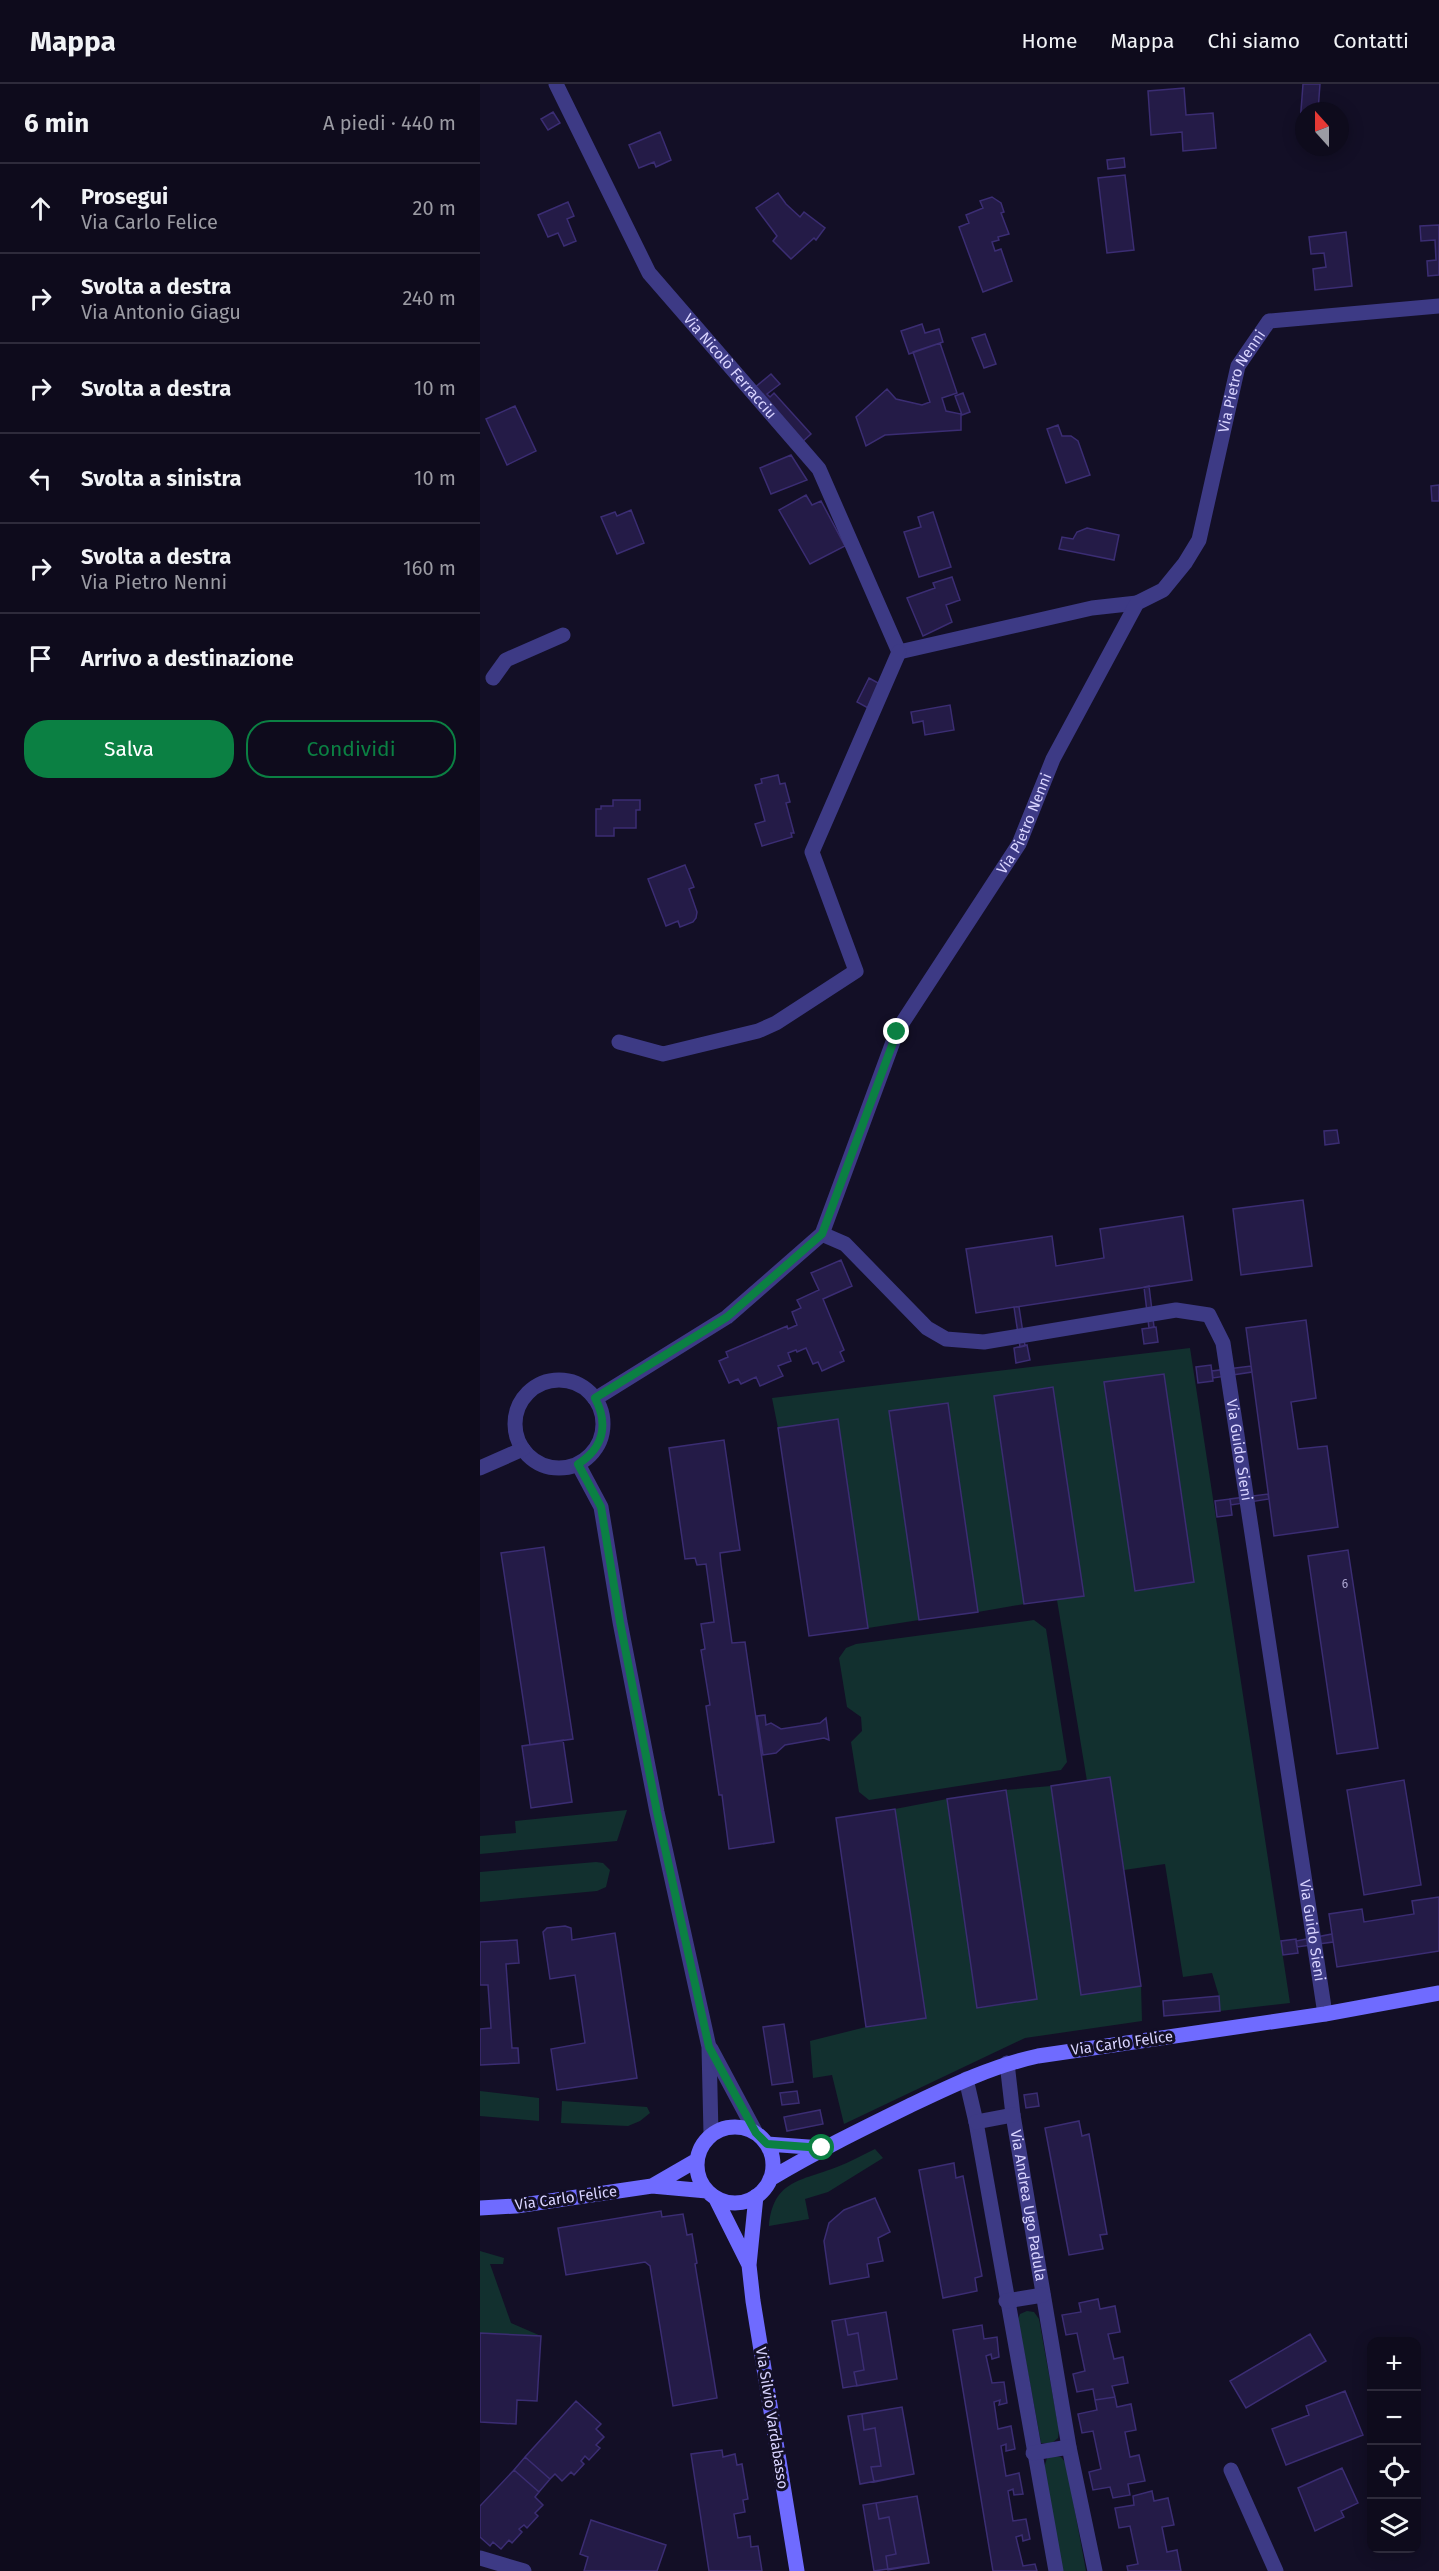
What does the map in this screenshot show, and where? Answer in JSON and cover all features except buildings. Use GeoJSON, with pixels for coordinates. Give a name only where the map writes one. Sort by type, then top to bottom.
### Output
{"type":"FeatureCollection","features":[{"type":"Feature","properties":{"kind":"main road","name":"Via Carlo Felice"},"geometry":{"type":"LineString","coordinates":[[770,2179],[822,2148],[966,2079],[1006,2063],[1038,2056],[1325,2014],[1439,1993]]}},
{"type":"Feature","properties":{"kind":"main road"},"geometry":{"type":"LineString","coordinates":[[734,2126],[746,2128],[762,2138],[772,2156],[773,2168],[770,2179],[756,2196],[736,2203],[711,2194],[701,2182],[697,2160],[704,2141],[711,2134],[734,2126]]}},
{"type":"Feature","properties":{"kind":"main road","name":"Via Carlo Felice"},"geometry":{"type":"LineString","coordinates":[[762,2138],[822,2148]]}},
{"type":"Feature","properties":{"kind":"main road","name":"Via Carlo Felice"},"geometry":{"type":"LineString","coordinates":[[652,2186],[697,2160]]}},
{"type":"Feature","properties":{"kind":"main road","name":"Via Carlo Felice"},"geometry":{"type":"LineString","coordinates":[[480,2208],[516,2206],[652,2186],[711,2194]]}},
{"type":"Feature","properties":{"kind":"main road","name":"Via Silvio Vardabasso"},"geometry":{"type":"LineString","coordinates":[[711,2194],[749,2265]]}},
{"type":"Feature","properties":{"kind":"main road","name":"Via Silvio Vardabasso"},"geometry":{"type":"LineString","coordinates":[[756,2196],[749,2265],[796,2571]]}},
{"type":"Feature","properties":{"kind":"street","name":"Via Nicolò Ferracciu"},"geometry":{"type":"LineString","coordinates":[[556,84],[650,273],[819,469],[899,652]]}},
{"type":"Feature","properties":{"kind":"street","name":"Via Pietro Nenni"},"geometry":{"type":"LineString","coordinates":[[595,1398],[727,1317],[822,1234],[897,1032],[1019,844],[1053,759],[1137,603],[1163,590],[1185,563],[1199,540],[1238,366],[1269,321],[1439,306]]}},
{"type":"Feature","properties":{"kind":"street"},"geometry":{"type":"LineString","coordinates":[[619,1042],[663,1054],[758,1031],[776,1023],[856,971],[812,852],[899,652],[1092,608],[1137,603]]}},
{"type":"Feature","properties":{"kind":"street"},"geometry":{"type":"LineString","coordinates":[[493,678],[506,660],[563,635]]}},
{"type":"Feature","properties":{"kind":"street","name":"Via Guido Sieni"},"geometry":{"type":"LineString","coordinates":[[822,1234],[845,1244],[927,1328],[946,1339],[984,1341],[1176,1310],[1209,1315],[1223,1343],[1325,2014]]}},
{"type":"Feature","properties":{"kind":"street"},"geometry":{"type":"LineString","coordinates":[[558,1380],[573,1382],[585,1388],[595,1398],[601,1410],[602,1436],[593,1452],[578,1464],[566,1468],[554,1468],[531,1459],[517,1437],[515,1424],[517,1411],[523,1399],[532,1389],[558,1380]]}},
{"type":"Feature","properties":{"kind":"street"},"geometry":{"type":"LineString","coordinates":[[480,1468],[523,1449]]}},
{"type":"Feature","properties":{"kind":"street"},"geometry":{"type":"LineString","coordinates":[[578,1464],[601,1507],[620,1622],[657,1812],[709,2047],[711,2134]]}},
{"type":"Feature","properties":{"kind":"street"},"geometry":{"type":"LineString","coordinates":[[709,2047],[762,2138]]}},
{"type":"Feature","properties":{"kind":"street","name":"Via Andrea Ugo Padula"},"geometry":{"type":"LineString","coordinates":[[1006,2063],[1069,2446],[1095,2571]]}},
{"type":"Feature","properties":{"kind":"street"},"geometry":{"type":"LineString","coordinates":[[966,2079],[976,2122],[1033,2453],[1056,2571]]}},
{"type":"Feature","properties":{"kind":"street","name":"Via Andrea Ugo Padula"},"geometry":{"type":"LineString","coordinates":[[976,2122],[1013,2115]]}},
{"type":"Feature","properties":{"kind":"street","name":"Via Andrea Ugo Padula"},"geometry":{"type":"LineString","coordinates":[[1006,2301],[1043,2295]]}},
{"type":"Feature","properties":{"kind":"street"},"geometry":{"type":"LineString","coordinates":[[1033,2453],[1069,2446]]}},
{"type":"Feature","properties":{"kind":"street"},"geometry":{"type":"LineString","coordinates":[[1231,2470],[1276,2571]]}},
{"type":"Feature","properties":{"kind":"street"},"geometry":{"type":"LineString","coordinates":[[480,2558],[524,2571]]}},
{"type":"Feature","properties":{"kind":"green space"},"geometry":{"type":"Polygon","coordinates":[[[1190,1348],[1290,2003],[1220,2011],[1219,1996],[1212,1973],[1183,1977],[1165,1864],[1124,1870],[1110,1777],[1087,1781],[1057,1600],[1083,1595],[1053,1387],[994,1396],[1024,1604],[978,1612],[948,1403],[889,1412],[919,1620],[868,1628],[838,1419],[778,1428],[772,1398],[1190,1348]],[[1164,1374],[1104,1383],[1135,1591],[1194,1582],[1164,1374]]]}},
{"type":"Feature","properties":{"kind":"green space"},"geometry":{"type":"Polygon","coordinates":[[[1034,1620],[1046,1629],[1067,1762],[1061,1770],[869,1800],[859,1792],[851,1742],[862,1731],[861,1717],[847,1707],[839,1658],[846,1648],[856,1644],[1034,1620]]]}},
{"type":"Feature","properties":{"kind":"green space"},"geometry":{"type":"Polygon","coordinates":[[[1051,1786],[1081,1994],[1141,1986],[1142,2021],[1025,2038],[844,2124],[832,2075],[813,2078],[810,2041],[866,2027],[926,2018],[895,1809],[947,1799],[977,2008],[1037,1999],[1006,1790],[1051,1786]]]}},
{"type":"Feature","properties":{"kind":"green space"},"geometry":{"type":"Polygon","coordinates":[[[627,1810],[617,1841],[480,1854],[480,1836],[516,1833],[515,1821],[627,1810]]]}},
{"type":"Feature","properties":{"kind":"green space"},"geometry":{"type":"Polygon","coordinates":[[[603,1863],[610,1870],[606,1887],[597,1891],[480,1902],[480,1872],[603,1863]]]}},
{"type":"Feature","properties":{"kind":"green space"},"geometry":{"type":"Polygon","coordinates":[[[480,2091],[539,2098],[539,2121],[480,2116],[480,2091]]]}},
{"type":"Feature","properties":{"kind":"green space"},"geometry":{"type":"Polygon","coordinates":[[[562,2101],[647,2107],[650,2113],[640,2121],[628,2126],[561,2123],[562,2101]]]}},
{"type":"Feature","properties":{"kind":"green space"},"geometry":{"type":"Polygon","coordinates":[[[875,2149],[883,2158],[828,2192],[805,2199],[809,2219],[769,2226],[776,2199],[791,2184],[842,2165],[875,2149]]]}},
{"type":"Feature","properties":{"kind":"green space"},"geometry":{"type":"Polygon","coordinates":[[[480,2251],[504,2258],[503,2264],[490,2264],[511,2323],[541,2336],[480,2333],[480,2251]]]}},
{"type":"Feature","properties":{"kind":"green space"},"geometry":{"type":"Polygon","coordinates":[[[1027,2311],[1034,2312],[1039,2319],[1059,2430],[1058,2438],[1052,2443],[1041,2443],[1018,2319],[1020,2314],[1027,2311]]]}},
{"type":"Feature","properties":{"kind":"green space"},"geometry":{"type":"Polygon","coordinates":[[[1061,2457],[1066,2463],[1086,2571],[1061,2571],[1043,2471],[1047,2458],[1061,2457]]]}},
{"type":"Feature","properties":{"kind":"route"},"geometry":{"type":"LineString","coordinates":[[822,2148],[767,2144],[756,2133],[709,2047],[657,1812],[620,1622],[601,1507],[578,1464],[597,1448],[602,1436],[604,1423],[595,1398],[727,1317],[822,1234],[897,1032]]}}]}
